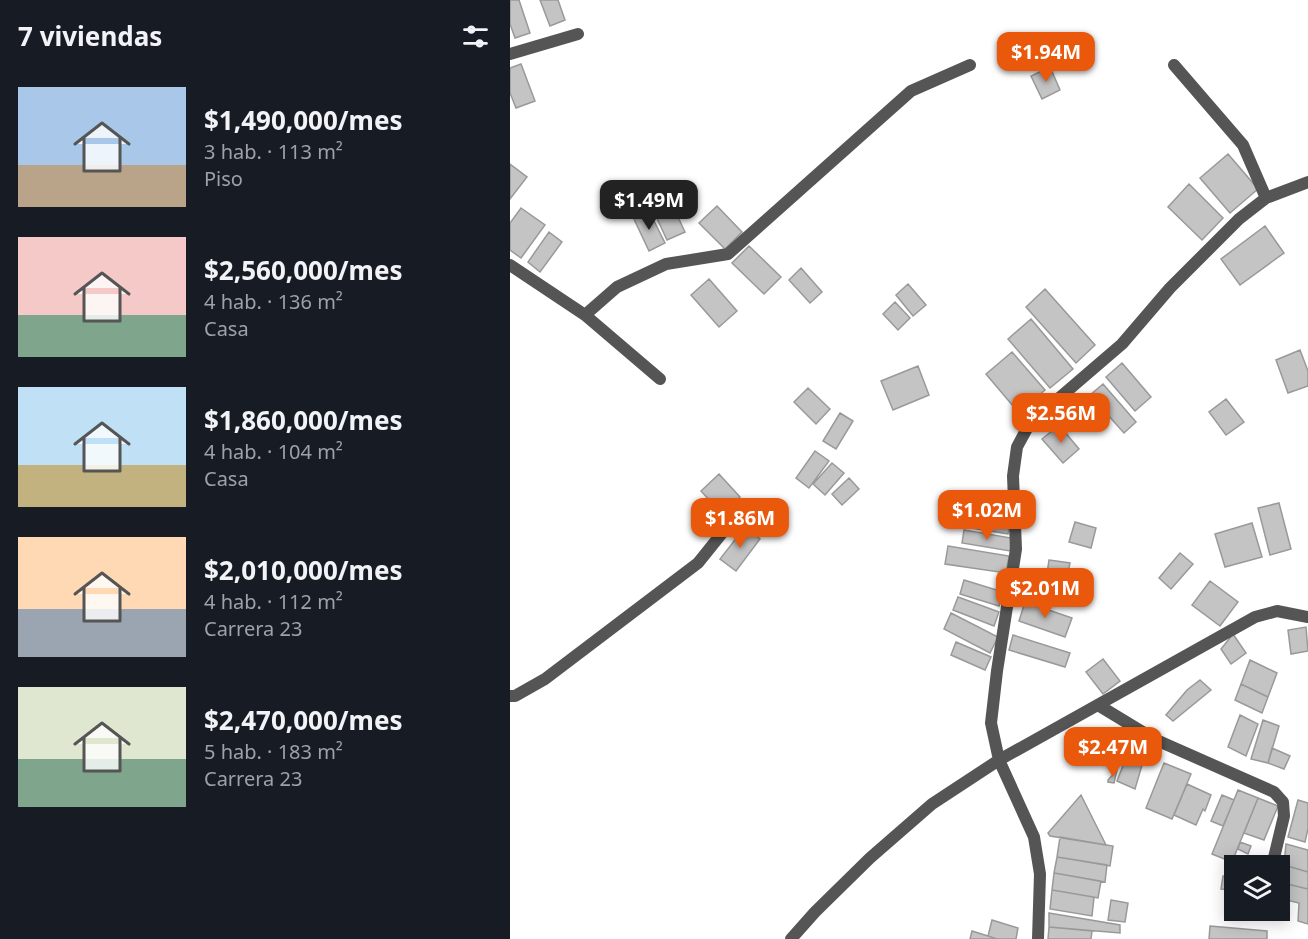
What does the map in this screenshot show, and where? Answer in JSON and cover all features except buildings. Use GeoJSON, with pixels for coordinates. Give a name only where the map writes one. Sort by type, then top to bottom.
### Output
{"type":"FeatureCollection","features":[{"type":"Feature","properties":{"kind":"street"},"geometry":{"type":"LineString","coordinates":[[510,54],[578,34]]}},
{"type":"Feature","properties":{"kind":"street"},"geometry":{"type":"LineString","coordinates":[[585,315],[617,288],[666,264],[728,254],[911,91],[970,65]]}},
{"type":"Feature","properties":{"kind":"street"},"geometry":{"type":"LineString","coordinates":[[1174,65],[1243,145],[1266,198]]}},
{"type":"Feature","properties":{"kind":"street"},"geometry":{"type":"LineString","coordinates":[[1038,939],[1040,874],[1034,837],[999,760],[991,723],[1016,549],[1013,476],[1017,447],[1030,423],[1122,344],[1170,288],[1239,219],[1266,198],[1308,182]]}},
{"type":"Feature","properties":{"kind":"street"},"geometry":{"type":"LineString","coordinates":[[510,265],[585,315],[660,379]]}},
{"type":"Feature","properties":{"kind":"street"},"geometry":{"type":"LineString","coordinates":[[510,696],[515,696],[545,679],[698,563],[740,512]]}},
{"type":"Feature","properties":{"kind":"street"},"geometry":{"type":"LineString","coordinates":[[791,939],[870,858],[932,804],[999,760],[1255,617],[1277,611],[1308,617]]}},
{"type":"Feature","properties":{"kind":"street"},"geometry":{"type":"LineString","coordinates":[[1098,705],[1154,739],[1274,792],[1283,802],[1284,816],[1275,855]]}}]}
